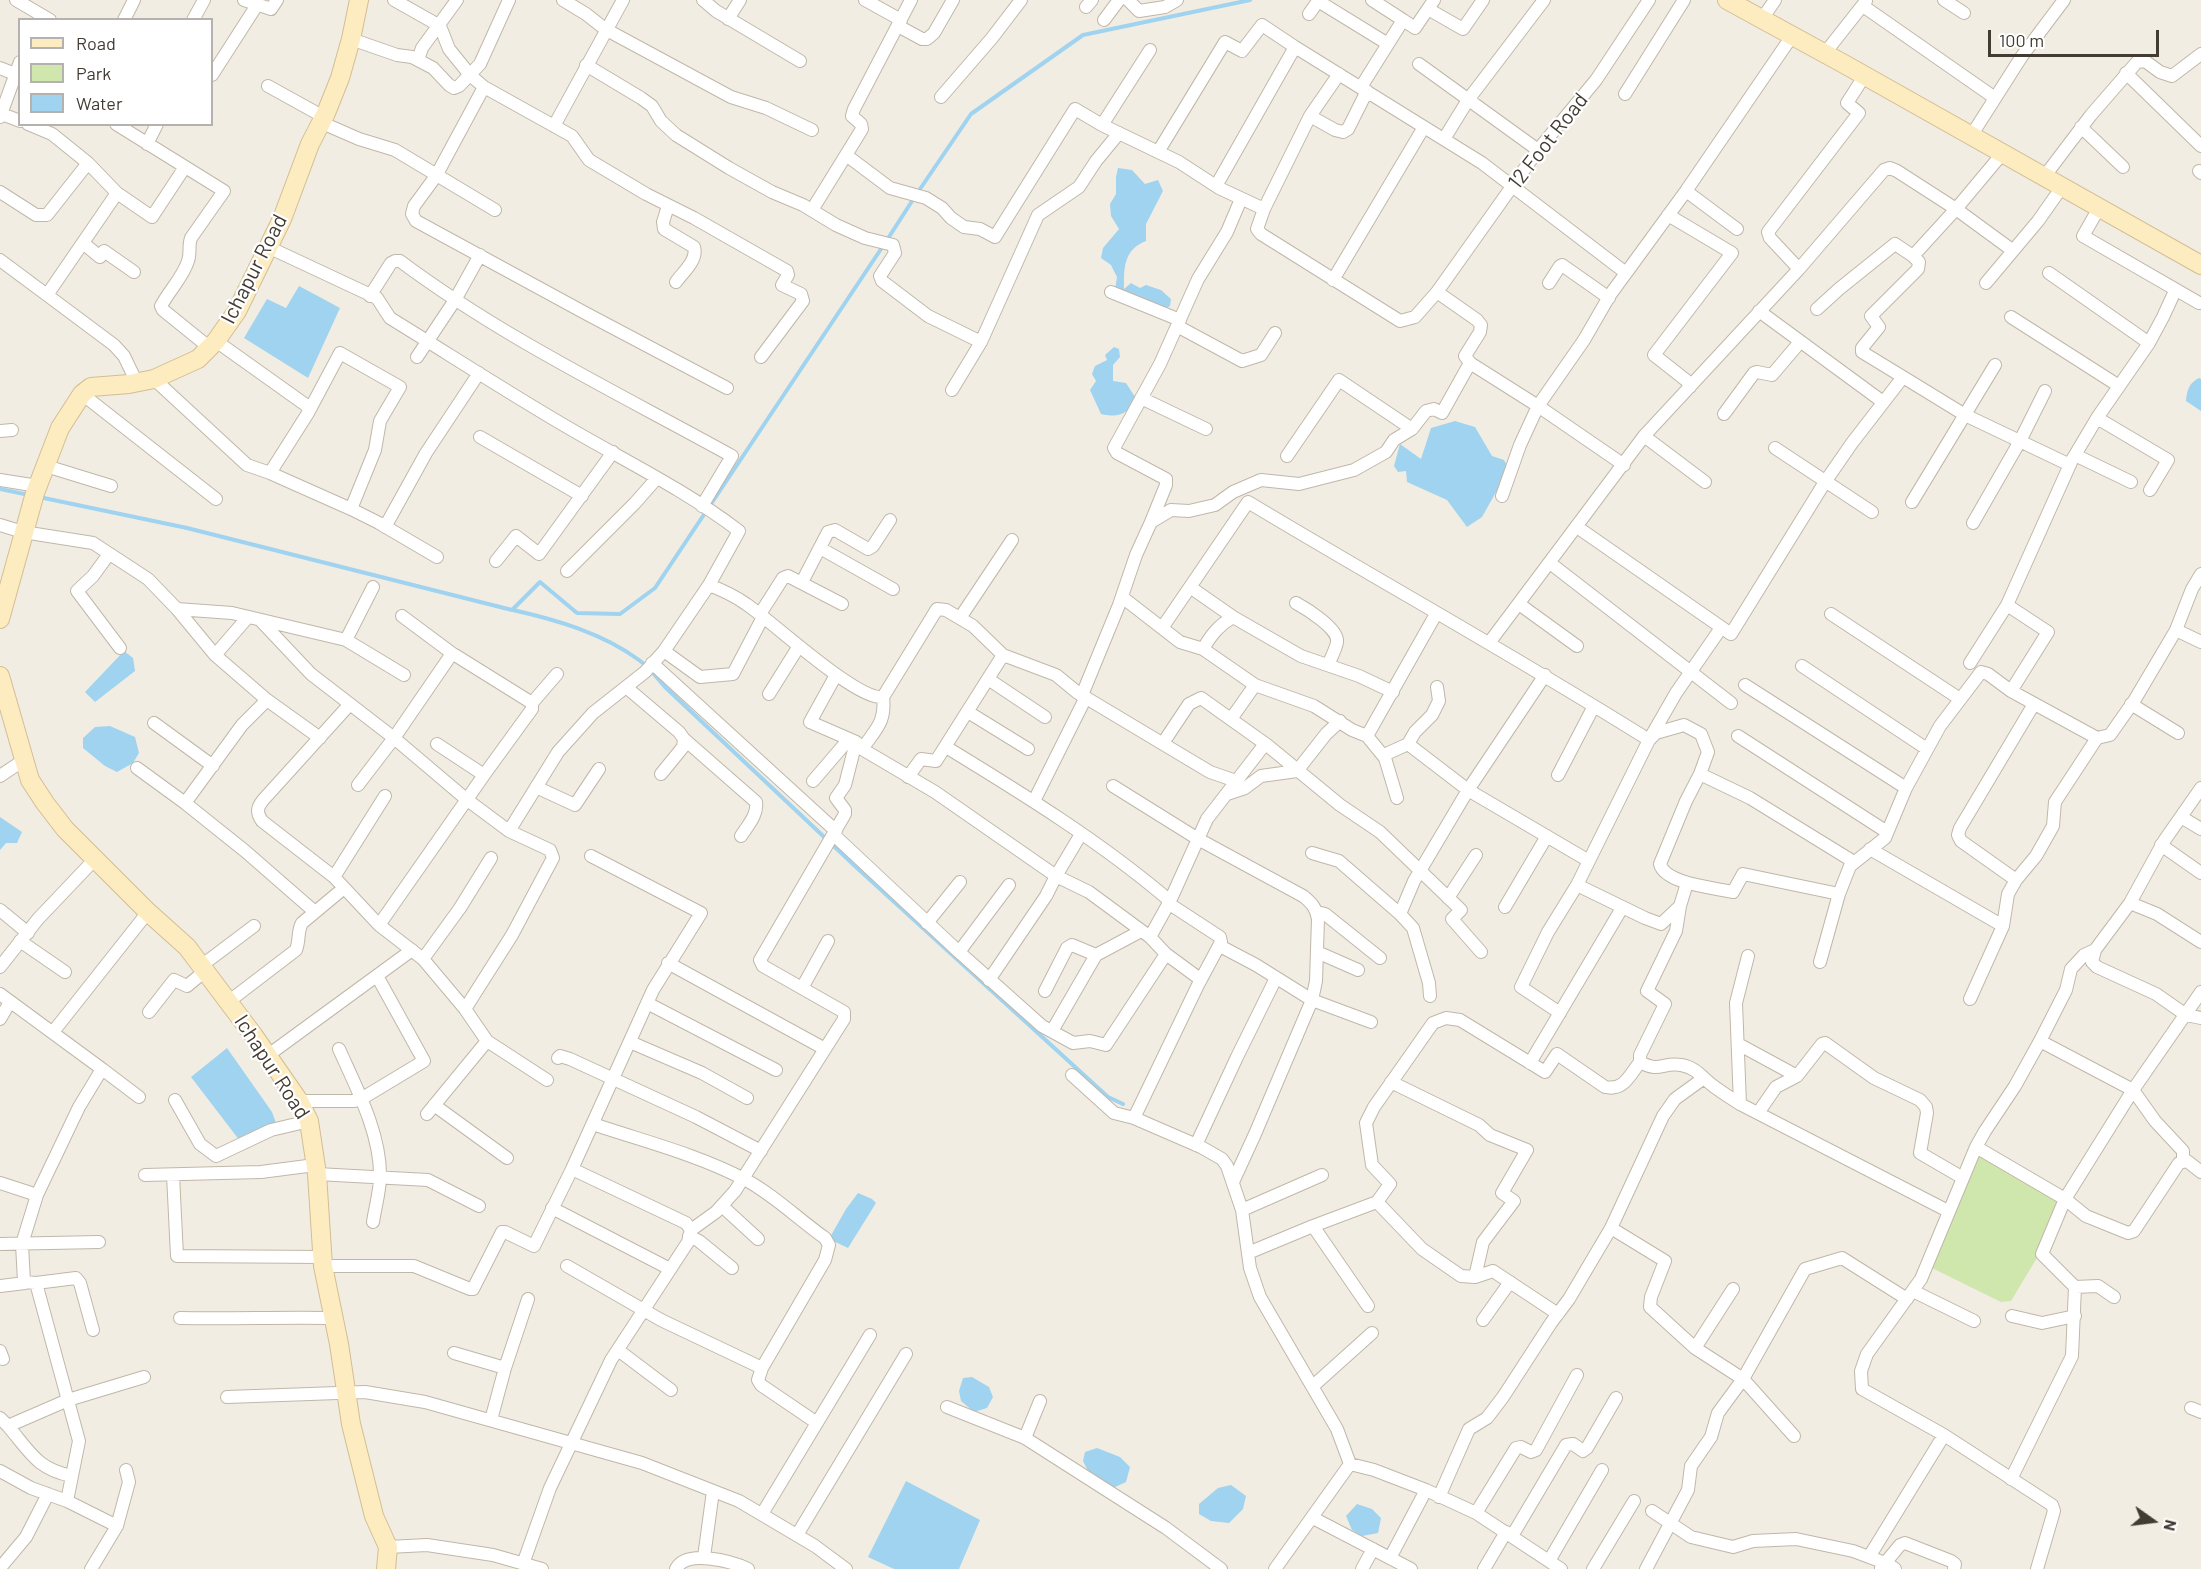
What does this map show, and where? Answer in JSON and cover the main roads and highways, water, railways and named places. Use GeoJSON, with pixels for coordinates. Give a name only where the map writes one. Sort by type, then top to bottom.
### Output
{"type":"FeatureCollection","features":[{"type":"Feature","properties":{"kind":"water"},"geometry":{"type":"Polygon","coordinates":[[[1118,168],[1132,170],[1145,184],[1158,180],[1163,191],[1146,224],[1146,241],[1133,249],[1129,255],[1124,274],[1124,289],[1131,283],[1140,288],[1146,285],[1161,290],[1171,299],[1170,306],[1154,314],[1114,296],[1117,277],[1111,265],[1101,258],[1103,248],[1119,229],[1111,216],[1110,204],[1116,194],[1118,168]]]}},
{"type":"Feature","properties":{"kind":"water"},"geometry":{"type":"Polygon","coordinates":[[[299,286],[340,308],[308,378],[244,338],[267,299],[286,308],[299,286]]]}},
{"type":"Feature","properties":{"kind":"water"},"geometry":{"type":"Polygon","coordinates":[[[1114,347],[1119,349],[1120,357],[1113,365],[1113,381],[1126,383],[1137,400],[1122,414],[1101,414],[1090,390],[1096,381],[1092,374],[1095,366],[1107,360],[1105,355],[1114,347]]]}},
{"type":"Feature","properties":{"kind":"water"},"geometry":{"type":"Polygon","coordinates":[[[2199,378],[2201,379],[2201,411],[2186,401],[2189,387],[2199,378]]]}},
{"type":"Feature","properties":{"kind":"water"},"geometry":{"type":"Polygon","coordinates":[[[1455,421],[1475,427],[1492,456],[1504,460],[1509,469],[1482,517],[1467,527],[1447,500],[1407,482],[1406,471],[1398,472],[1394,466],[1400,444],[1421,459],[1431,428],[1455,421]]]}},
{"type":"Feature","properties":{"kind":"water"},"geometry":{"type":"Polygon","coordinates":[[[124,651],[133,658],[135,671],[95,702],[85,692],[124,651]]]}},
{"type":"Feature","properties":{"kind":"water"},"geometry":{"type":"Polygon","coordinates":[[[110,726],[135,737],[139,753],[133,763],[117,772],[105,766],[83,748],[83,738],[95,727],[110,726]]]}},
{"type":"Feature","properties":{"kind":"water"},"geometry":{"type":"Polygon","coordinates":[[[0,817],[22,832],[17,843],[6,843],[0,850],[0,817]]]}},
{"type":"Feature","properties":{"kind":"water"},"geometry":{"type":"Polygon","coordinates":[[[227,1048],[272,1112],[276,1123],[240,1141],[191,1077],[227,1048]]]}},
{"type":"Feature","properties":{"kind":"water"},"geometry":{"type":"Polygon","coordinates":[[[858,1193],[876,1203],[848,1248],[829,1239],[858,1193]]]}},
{"type":"Feature","properties":{"kind":"water"},"geometry":{"type":"Polygon","coordinates":[[[972,1377],[989,1387],[993,1397],[987,1408],[974,1412],[961,1401],[959,1391],[963,1378],[972,1377]]]}},
{"type":"Feature","properties":{"kind":"water"},"geometry":{"type":"Polygon","coordinates":[[[1097,1448],[1120,1457],[1130,1467],[1126,1482],[1113,1488],[1089,1473],[1083,1461],[1085,1452],[1097,1448]]]}},
{"type":"Feature","properties":{"kind":"water"},"geometry":{"type":"Polygon","coordinates":[[[906,1481],[980,1520],[959,1569],[894,1569],[868,1557],[906,1481]]]}},
{"type":"Feature","properties":{"kind":"water"},"geometry":{"type":"Polygon","coordinates":[[[1231,1485],[1246,1496],[1243,1509],[1229,1523],[1211,1521],[1199,1514],[1199,1504],[1218,1488],[1231,1485]]]}},
{"type":"Feature","properties":{"kind":"water"},"geometry":{"type":"Polygon","coordinates":[[[1357,1504],[1372,1509],[1381,1518],[1378,1533],[1362,1536],[1352,1530],[1346,1516],[1357,1504]]]}},
{"type":"Feature","properties":{"kind":"waterway"},"geometry":{"type":"LineString","coordinates":[[918,192],[971,114],[1083,35],[1250,0]]}},
{"type":"Feature","properties":{"kind":"waterway"},"geometry":{"type":"LineString","coordinates":[[887,240],[914,198]]}},
{"type":"Feature","properties":{"kind":"waterway"},"geometry":{"type":"LineString","coordinates":[[39,497],[187,528],[512,610],[540,582],[577,613],[620,614],[655,588],[883,246]]}},
{"type":"Feature","properties":{"kind":"waterway"},"geometry":{"type":"LineString","coordinates":[[0,489],[29,495]]}},
{"type":"Feature","properties":{"kind":"waterway"},"geometry":{"type":"LineString","coordinates":[[513,610],[546,618],[594,635],[610,642],[643,663],[665,687],[856,867],[1108,1097],[1123,1104]]}}]}
